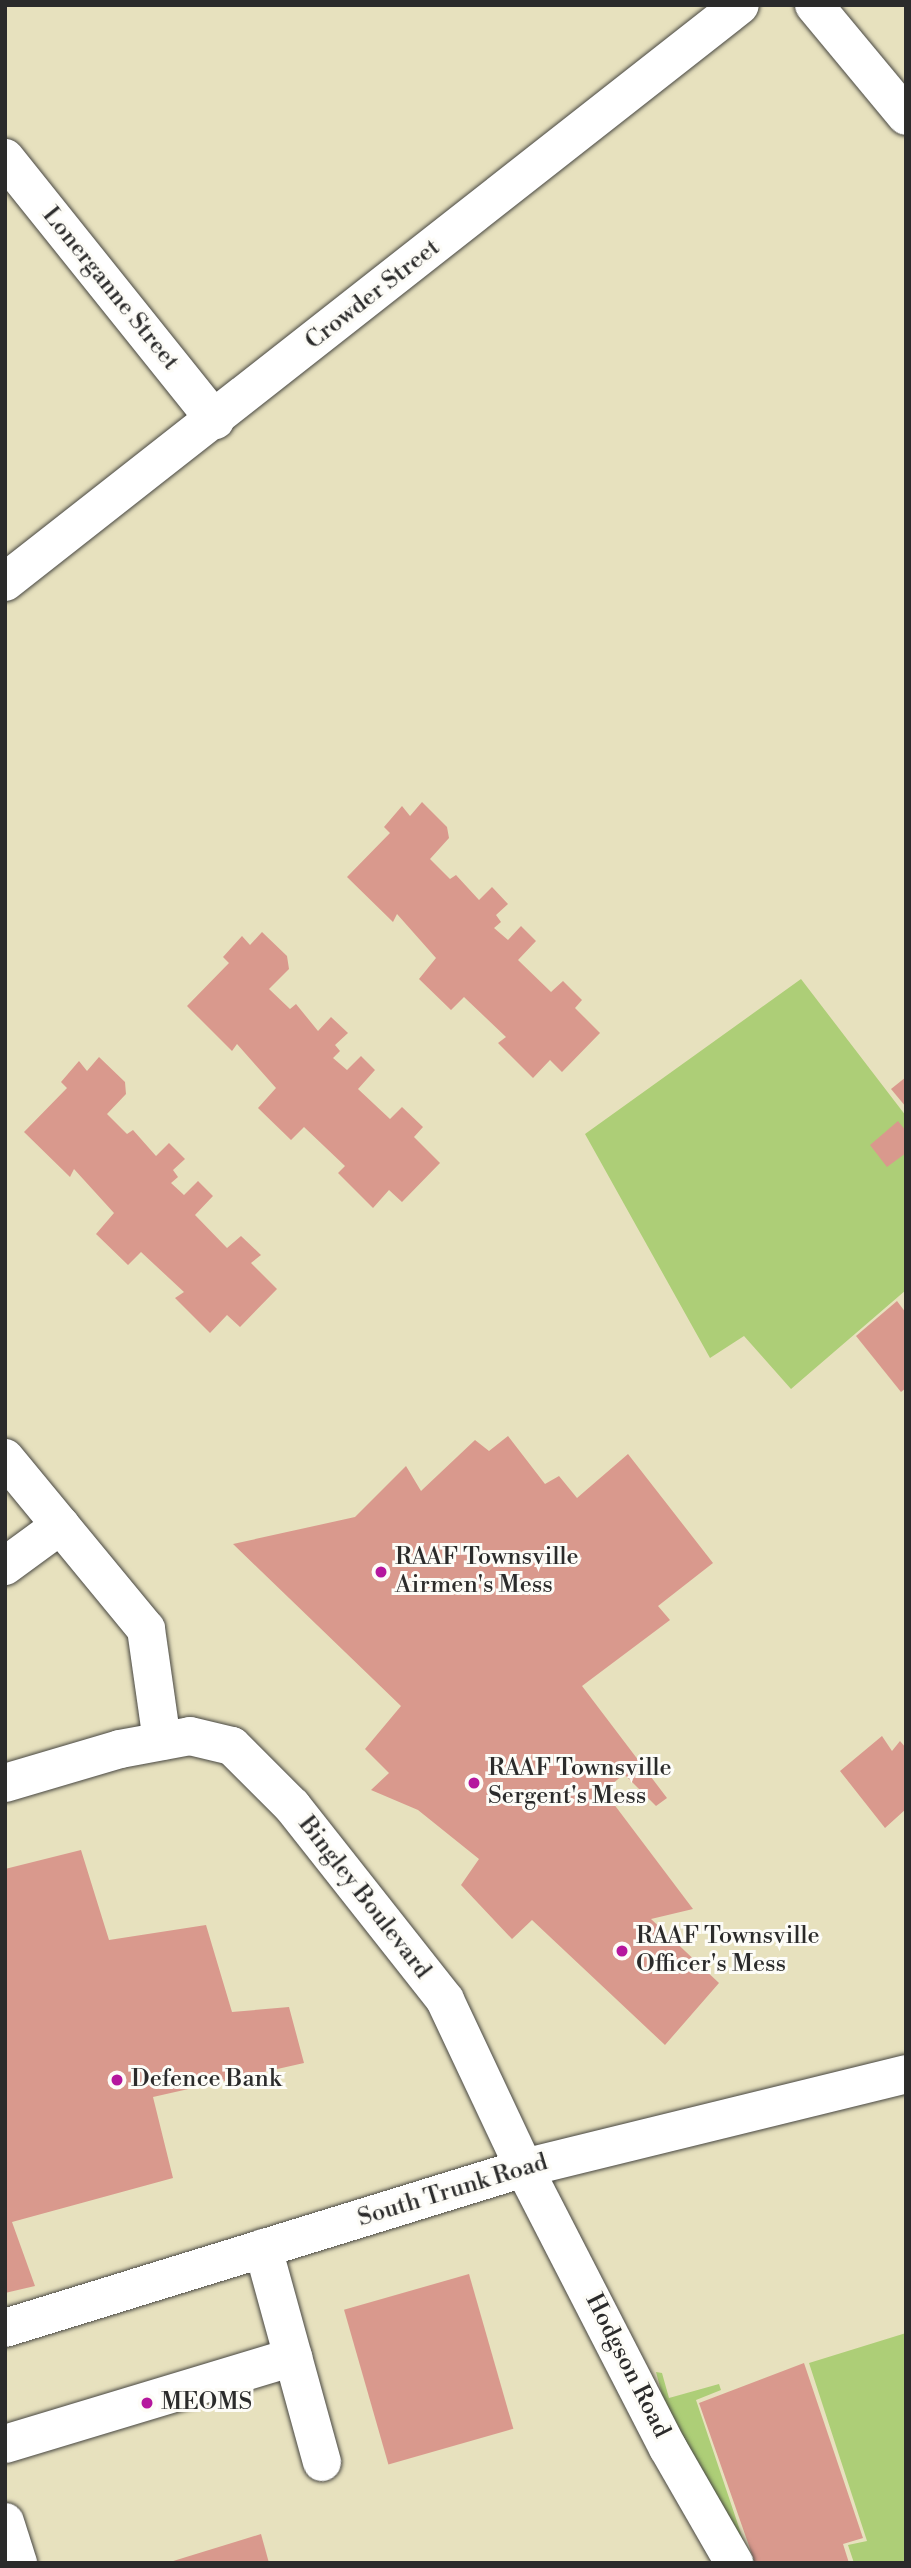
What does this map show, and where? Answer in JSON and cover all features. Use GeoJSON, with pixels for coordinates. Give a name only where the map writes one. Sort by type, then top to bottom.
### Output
{"type":"FeatureCollection","features":[{"type":"Feature","properties":{"kind":"street","name":"Crowder Street"},"geometry":{"type":"LineString","coordinates":[[5,582],[215,420],[740,5]]}},
{"type":"Feature","properties":{"kind":"street"},"geometry":{"type":"LineString","coordinates":[[814,5],[906,116]]}},
{"type":"Feature","properties":{"kind":"street","name":"Lonerganne Street"},"geometry":{"type":"LineString","coordinates":[[5,158],[215,420]]}},
{"type":"Feature","properties":{"kind":"street"},"geometry":{"type":"LineString","coordinates":[[5,1458],[146,1629],[162,1741]]}},
{"type":"Feature","properties":{"kind":"street"},"geometry":{"type":"LineString","coordinates":[[5,1566],[61,1525]]}},
{"type":"Feature","properties":{"kind":"street","name":"Bingley Boulevard"},"geometry":{"type":"LineString","coordinates":[[5,1783],[120,1749],[190,1736],[233,1746],[292,1806],[445,2000],[524,2168]]}},
{"type":"Feature","properties":{"kind":"street","name":"South Trunk Road"},"geometry":{"type":"LineString","coordinates":[[5,2328],[524,2168],[904,2081]]}},
{"type":"Feature","properties":{"kind":"street","name":"Hodgson Road"},"geometry":{"type":"LineString","coordinates":[[524,2168],[668,2448],[734,2563]]}},
{"type":"Feature","properties":{"kind":"street"},"geometry":{"type":"LineString","coordinates":[[263,2248],[322,2462]]}},
{"type":"Feature","properties":{"kind":"street"},"geometry":{"type":"LineString","coordinates":[[5,2444],[293,2357]]}},
{"type":"Feature","properties":{"kind":"street"},"geometry":{"type":"LineString","coordinates":[[5,2522],[18,2563]]}},
{"type":"Feature","properties":{"kind":"green space"},"geometry":{"type":"Polygon","coordinates":[[[801,979],[906,1116],[906,1290],[791,1389],[744,1336],[710,1358],[585,1134],[801,979]]]}},
{"type":"Feature","properties":{"kind":"green space"},"geometry":{"type":"Polygon","coordinates":[[[906,2333],[906,2563],[854,2563],[848,2545],[867,2541],[809,2363],[906,2333]]]}},
{"type":"Feature","properties":{"kind":"green space"},"geometry":{"type":"Polygon","coordinates":[[[656,2372],[662,2373],[669,2398],[719,2384],[721,2390],[696,2400],[751,2563],[665,2406],[656,2372]]]}},
{"type":"Feature","properties":{"kind":"building"},"geometry":{"type":"Polygon","coordinates":[[[422,802],[447,827],[449,838],[430,859],[450,879],[456,875],[479,900],[492,887],[508,904],[496,915],[501,922],[494,928],[508,940],[521,926],[536,941],[518,960],[551,992],[563,981],[582,1000],[575,1008],[600,1033],[562,1072],[550,1060],[533,1078],[498,1043],[506,1037],[464,997],[451,1010],[419,979],[436,958],[397,914],[393,922],[347,877],[390,833],[384,827],[402,806],[410,816],[422,802]]]}},
{"type":"Feature","properties":{"kind":"building"},"geometry":{"type":"Polygon","coordinates":[[[262,932],[287,956],[289,969],[269,989],[290,1009],[296,1004],[318,1031],[331,1017],[348,1033],[335,1045],[340,1051],[333,1058],[347,1070],[361,1056],[375,1070],[358,1089],[390,1119],[402,1107],[423,1127],[414,1137],[440,1163],[402,1202],[389,1190],[373,1208],[338,1173],[345,1166],[304,1127],[291,1140],[258,1108],[276,1088],[237,1044],[232,1051],[187,1006],[229,963],[223,957],[242,936],[250,945],[262,932]]]}},
{"type":"Feature","properties":{"kind":"building"},"geometry":{"type":"Polygon","coordinates":[[[99,1057],[125,1082],[126,1094],[107,1114],[127,1134],[133,1130],[156,1156],[169,1143],[185,1159],[173,1170],[178,1177],[171,1183],[184,1195],[198,1181],[213,1196],[195,1215],[227,1248],[241,1236],[261,1255],[251,1263],[277,1289],[240,1327],[227,1315],[210,1333],[175,1298],[184,1292],[141,1252],[128,1265],[96,1234],[114,1213],[74,1169],[70,1177],[24,1132],[67,1088],[61,1082],[79,1061],[87,1071],[99,1057]]]}},
{"type":"Feature","properties":{"kind":"building"},"geometry":{"type":"Polygon","coordinates":[[[906,1077],[906,1107],[891,1089],[906,1077]]]}},
{"type":"Feature","properties":{"kind":"building"},"geometry":{"type":"Polygon","coordinates":[[[898,1121],[906,1131],[906,1153],[887,1167],[870,1145],[898,1121]]]}},
{"type":"Feature","properties":{"kind":"building"},"geometry":{"type":"Polygon","coordinates":[[[897,1301],[906,1313],[906,1388],[901,1392],[856,1336],[897,1301]]]}},
{"type":"Feature","properties":{"kind":"building"},"geometry":{"type":"Polygon","coordinates":[[[508,1436],[545,1484],[559,1476],[577,1498],[628,1454],[713,1563],[658,1606],[670,1620],[582,1686],[667,1798],[656,1806],[624,1774],[604,1791],[693,1909],[651,1919],[719,1983],[665,2045],[532,1920],[512,1939],[461,1885],[479,1859],[418,1810],[371,1790],[389,1773],[365,1749],[401,1706],[233,1544],[355,1517],[406,1466],[421,1491],[475,1440],[489,1451],[508,1436]]]}},
{"type":"Feature","properties":{"kind":"building"},"geometry":{"type":"Polygon","coordinates":[[[882,1736],[892,1751],[900,1741],[906,1748],[906,1809],[885,1828],[840,1771],[882,1736]]]}},
{"type":"Feature","properties":{"kind":"building","name":"Defence Bank"},"geometry":{"type":"Polygon","coordinates":[[[81,1850],[109,1940],[206,1925],[232,2012],[289,2007],[304,2063],[153,2097],[173,2178],[12,2222],[35,2286],[5,2293],[5,1869],[81,1850]]]}},
{"type":"Feature","properties":{"kind":"building"},"geometry":{"type":"Polygon","coordinates":[[[469,2274],[513,2429],[388,2465],[344,2310],[469,2274]]]}},
{"type":"Feature","properties":{"kind":"building"},"geometry":{"type":"Polygon","coordinates":[[[804,2363],[863,2538],[843,2544],[849,2563],[755,2563],[699,2403],[804,2363]]]}},
{"type":"Feature","properties":{"kind":"building"},"geometry":{"type":"Polygon","coordinates":[[[261,2534],[269,2563],[170,2563],[170,2562],[261,2534]]]}},
{"type":"Feature","properties":{"kind":"place","name":"RAAF Townsville Airmen's Mess"},"geometry":{"type":"Point","coordinates":[381,1572]}},
{"type":"Feature","properties":{"kind":"place","name":"RAAF Townsville Sergent's Mess"},"geometry":{"type":"Point","coordinates":[474,1783]}},
{"type":"Feature","properties":{"kind":"place","name":"RAAF Townsville Officer's Mess"},"geometry":{"type":"Point","coordinates":[622,1951]}},
{"type":"Feature","properties":{"kind":"place","name":"Defence Bank"},"geometry":{"type":"Point","coordinates":[117,2080]}},
{"type":"Feature","properties":{"kind":"place","name":"MEOMS"},"geometry":{"type":"Point","coordinates":[147,2403]}}]}
